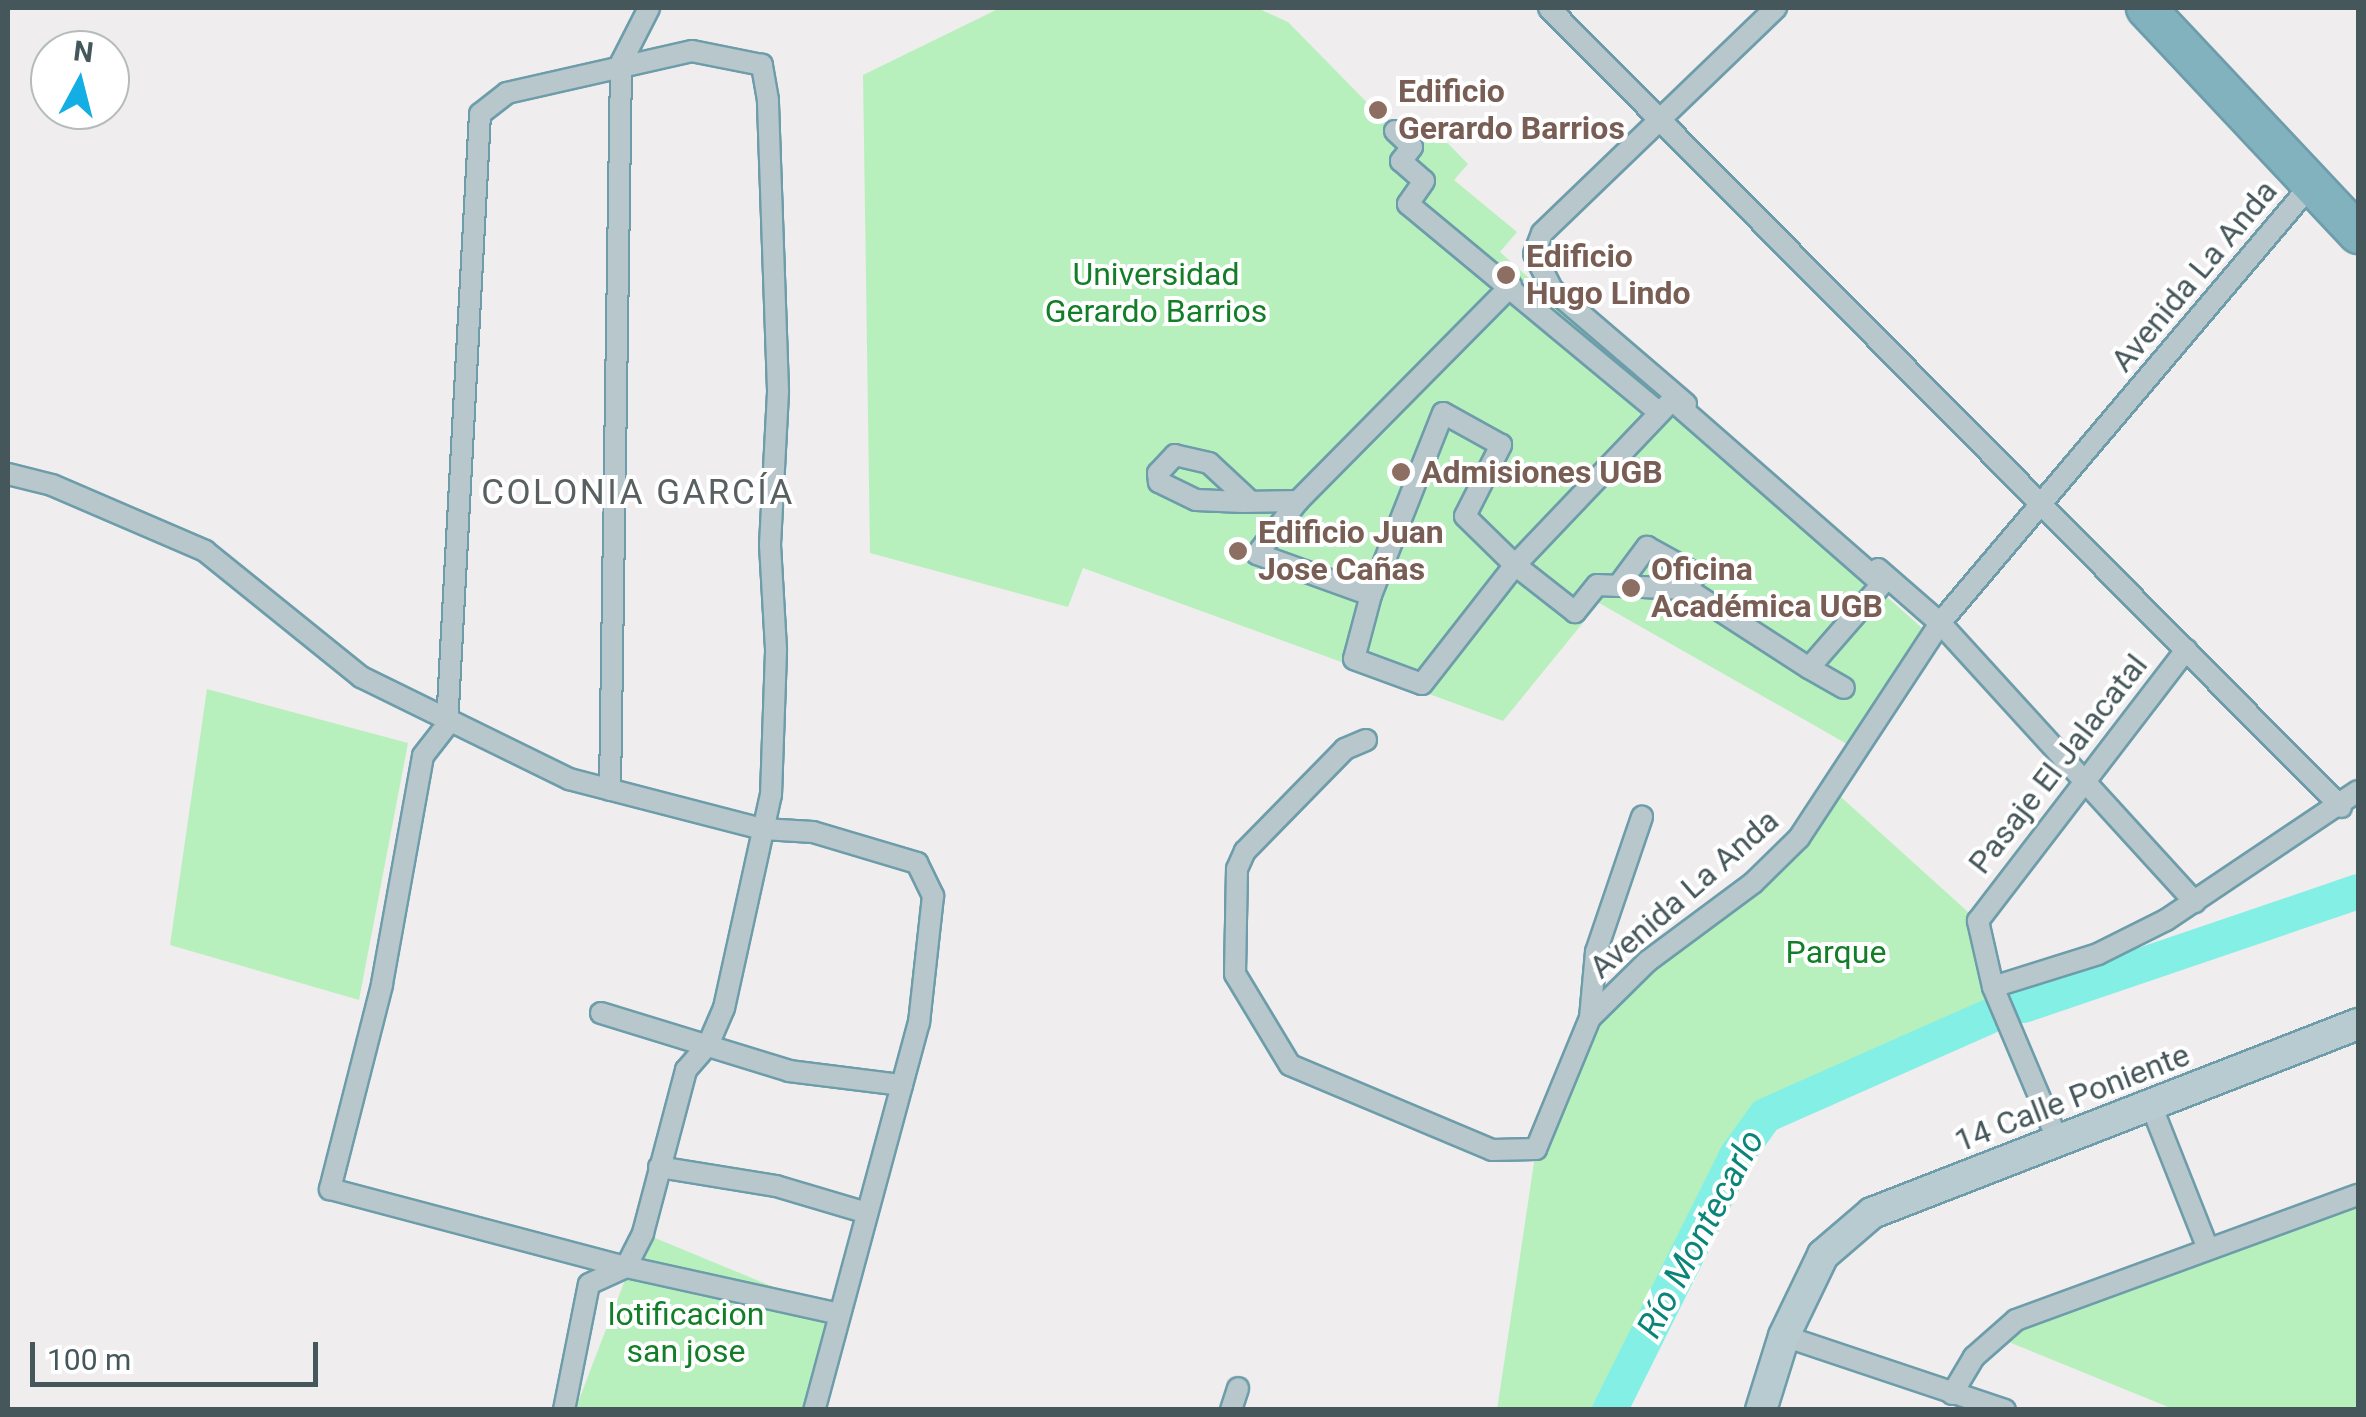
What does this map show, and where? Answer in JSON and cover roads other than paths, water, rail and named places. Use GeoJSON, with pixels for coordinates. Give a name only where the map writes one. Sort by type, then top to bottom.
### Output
{"type":"FeatureCollection","features":[{"type":"Feature","properties":{"kind":"highway"},"geometry":{"type":"LineString","coordinates":[[2146,8],[2358,234]]}},
{"type":"Feature","properties":{"kind":"street"},"geometry":{"type":"LineString","coordinates":[[610,790],[621,63],[650,8]]}},
{"type":"Feature","properties":{"kind":"street"},"geometry":{"type":"LineString","coordinates":[[1549,8],[1657,122],[2042,501],[2341,807]]}},
{"type":"Feature","properties":{"kind":"street"},"geometry":{"type":"LineString","coordinates":[[1776,8],[1542,233],[1534,254],[1552,288],[1940,622],[2194,902]]}},
{"type":"Feature","properties":{"kind":"street"},"geometry":{"type":"LineString","coordinates":[[564,1410],[589,1284],[626,1268],[643,1233],[686,1070],[708,1045],[724,1008],[771,795],[776,649],[770,545],[778,390],[762,64],[692,51],[621,63],[507,93],[480,114],[447,725],[423,756],[382,985],[330,1189],[626,1268],[839,1314]]}},
{"type":"Feature","properties":{"kind":"street"},"geometry":{"type":"LineString","coordinates":[[1395,131],[1412,147],[1401,162],[1424,181],[1408,204],[1660,412]]}},
{"type":"Feature","properties":{"kind":"street","name":"Avenida La Anda"},"geometry":{"type":"LineString","coordinates":[[1366,740],[1345,749],[1245,851],[1237,869],[1235,974],[1290,1065],[1492,1150],[1536,1148],[1590,1018],[1799,838],[1940,622],[2310,186]]}},
{"type":"Feature","properties":{"kind":"street"},"geometry":{"type":"LineString","coordinates":[[1371,594],[1257,554],[1298,501],[1511,286]]}},
{"type":"Feature","properties":{"kind":"street"},"geometry":{"type":"LineString","coordinates":[[1809,668],[1882,584],[1672,400],[1515,565],[1422,684],[1354,660],[1371,594],[1443,414],[1501,445],[1465,516],[1515,565],[1574,612],[1597,585],[1687,589],[1809,668],[1844,688]]}},
{"type":"Feature","properties":{"kind":"street"},"geometry":{"type":"LineString","coordinates":[[8,474],[52,485],[205,551],[361,678],[447,725],[569,779],[763,829],[813,832],[917,863],[933,896],[919,1022],[814,1410]]}},
{"type":"Feature","properties":{"kind":"street"},"geometry":{"type":"LineString","coordinates":[[1250,502],[1298,501]]}},
{"type":"Feature","properties":{"kind":"street"},"geometry":{"type":"LineString","coordinates":[[1618,586],[1647,547],[1696,574],[1687,589]]}},
{"type":"Feature","properties":{"kind":"street","name":"Pasaje El Jalacatal"},"geometry":{"type":"LineString","coordinates":[[2058,1141],[1993,987],[1978,921],[2186,650]]}},
{"type":"Feature","properties":{"kind":"street"},"geometry":{"type":"LineString","coordinates":[[1993,987],[2098,954],[2194,902],[2341,807],[2358,791]]}},
{"type":"Feature","properties":{"kind":"street"},"geometry":{"type":"LineString","coordinates":[[1590,1018],[1596,952],[1642,817]]}},
{"type":"Feature","properties":{"kind":"street"},"geometry":{"type":"LineString","coordinates":[[602,1013],[789,1071],[902,1084]]}},
{"type":"Feature","properties":{"kind":"street","name":"14 Calle Poniente"},"geometry":{"type":"LineString","coordinates":[[1784,1336],[1822,1255],[1872,1213],[2358,1024]]}},
{"type":"Feature","properties":{"kind":"street"},"geometry":{"type":"LineString","coordinates":[[2151,1106],[2208,1249]]}},
{"type":"Feature","properties":{"kind":"street"},"geometry":{"type":"LineString","coordinates":[[659,1168],[776,1186],[866,1213]]}},
{"type":"Feature","properties":{"kind":"street"},"geometry":{"type":"LineString","coordinates":[[1952,1394],[1974,1357],[2016,1320],[2358,1194]]}},
{"type":"Feature","properties":{"kind":"street"},"geometry":{"type":"LineString","coordinates":[[1761,1410],[1784,1336],[2004,1410]]}},
{"type":"Feature","properties":{"kind":"street"},"geometry":{"type":"LineString","coordinates":[[1231,1410],[1238,1388]]}},
{"type":"Feature","properties":{"kind":"waterway"},"geometry":{"type":"LineString","coordinates":[[2023,1005],[2358,891]]}},
{"type":"Feature","properties":{"kind":"waterway","name":"Río Montecarlo"},"geometry":{"type":"LineString","coordinates":[[1609,1410],[1736,1155],[1765,1115],[1988,1016]]}},
{"type":"Feature","properties":{"kind":"place","name":"Edificio Gerardo Barrios"},"geometry":{"type":"Point","coordinates":[1378,110]}},
{"type":"Feature","properties":{"kind":"place","name":"Edificio Hugo Lindo"},"geometry":{"type":"Point","coordinates":[1506,275]}},
{"type":"Feature","properties":{"kind":"place","name":"Admisiones UGB"},"geometry":{"type":"Point","coordinates":[1401,472]}},
{"type":"Feature","properties":{"kind":"place","name":"Edificio Juan Jose Cañas"},"geometry":{"type":"Point","coordinates":[1238,551]}},
{"type":"Feature","properties":{"kind":"place","name":"Oficina Académica UGB"},"geometry":{"type":"Point","coordinates":[1631,588]}},
{"type":"Feature","properties":{"kind":"district","name":"COLONIA GARCÍA"},"geometry":{"type":"Point","coordinates":[638,493]}},
{"type":"Feature","properties":{"kind":"park label","name":"Universidad Gerardo Barrios"},"geometry":{"type":"Point","coordinates":[1156,294]}},
{"type":"Feature","properties":{"kind":"park label","name":"Parque"},"geometry":{"type":"Point","coordinates":[1836,952]}},
{"type":"Feature","properties":{"kind":"park label","name":"lotificacion san jose"},"geometry":{"type":"Point","coordinates":[686,1334]}}]}
